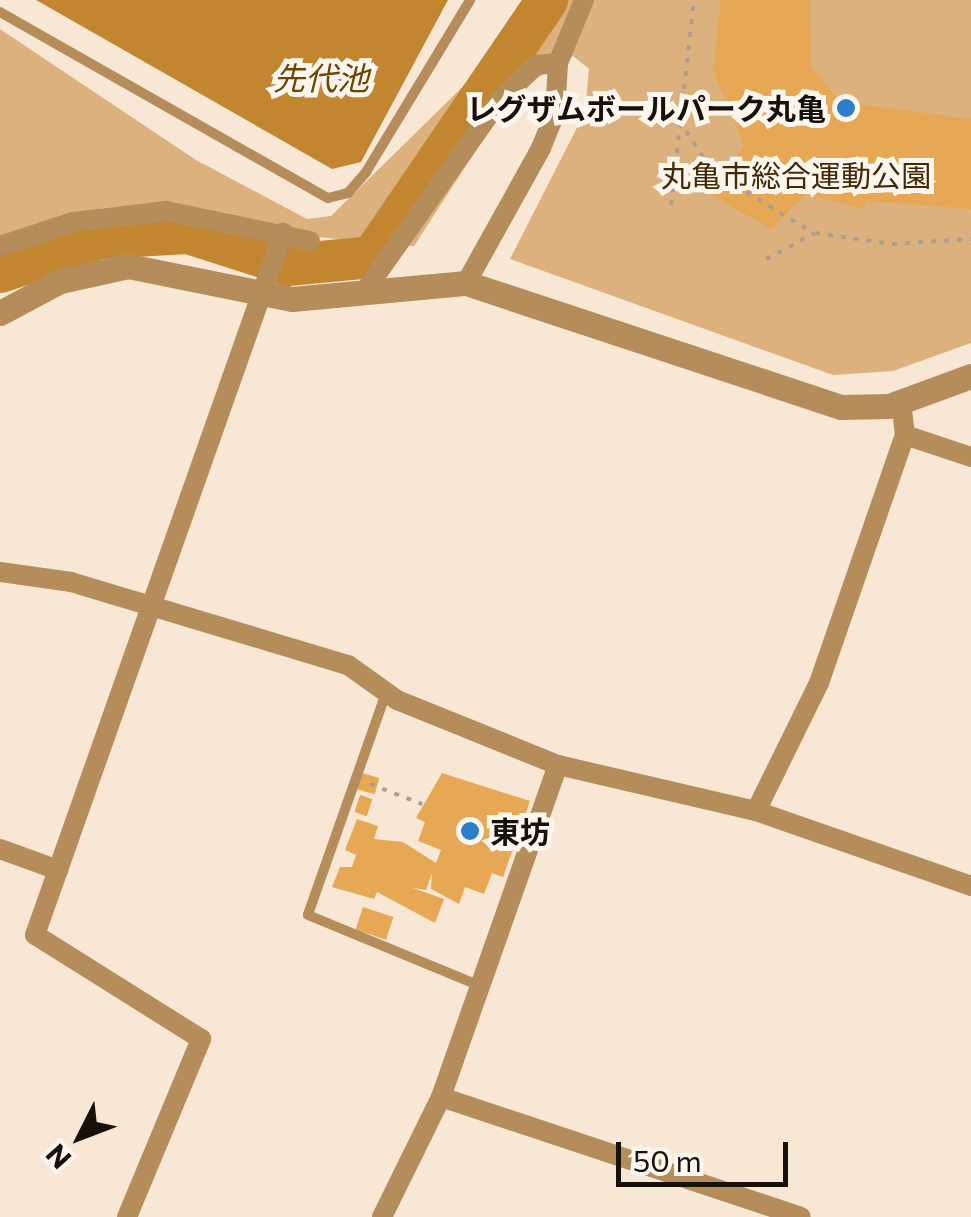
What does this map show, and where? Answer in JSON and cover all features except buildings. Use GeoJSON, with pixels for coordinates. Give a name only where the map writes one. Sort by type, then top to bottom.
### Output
{"type":"FeatureCollection","features":[{"type":"Feature","properties":{"kind":"street"},"geometry":{"type":"LineString","coordinates":[[466,283],[541,148],[555,114],[558,63],[584,0]]}},
{"type":"Feature","properties":{"kind":"street"},"geometry":{"type":"LineString","coordinates":[[362,296],[499,100],[536,65],[558,63]]}},
{"type":"Feature","properties":{"kind":"street"},"geometry":{"type":"LineString","coordinates":[[0,246],[73,222],[166,211],[310,241]]}},
{"type":"Feature","properties":{"kind":"street"},"geometry":{"type":"LineString","coordinates":[[127,1217],[201,1040],[35,935],[282,234]]}},
{"type":"Feature","properties":{"kind":"street"},"geometry":{"type":"LineString","coordinates":[[0,312],[60,281],[128,266],[362,296],[466,283],[841,407],[901,402],[971,376]]}},
{"type":"Feature","properties":{"kind":"street"},"geometry":{"type":"LineString","coordinates":[[756,811],[819,684],[905,435],[901,402]]}},
{"type":"Feature","properties":{"kind":"street"},"geometry":{"type":"LineString","coordinates":[[905,435],[971,457]]}},
{"type":"Feature","properties":{"kind":"street"},"geometry":{"type":"LineString","coordinates":[[0,572],[150,606],[348,665],[386,692],[558,764],[756,811],[971,886]]}},
{"type":"Feature","properties":{"kind":"street"},"geometry":{"type":"LineString","coordinates":[[382,1217],[440,1097],[558,764]]}},
{"type":"Feature","properties":{"kind":"street"},"geometry":{"type":"LineString","coordinates":[[0,849],[58,870]]}},
{"type":"Feature","properties":{"kind":"street"},"geometry":{"type":"LineString","coordinates":[[440,1097],[801,1217]]}},
{"type":"Feature","properties":{"kind":"lane"},"geometry":{"type":"LineString","coordinates":[[0,12],[328,198],[348,193],[366,172],[470,0]]}},
{"type":"Feature","properties":{"kind":"lane"},"geometry":{"type":"LineString","coordinates":[[386,692],[351,777],[308,916],[480,986]]}},
{"type":"Feature","properties":{"kind":"path"},"geometry":{"type":"LineString","coordinates":[[671,205],[684,126],[694,0]]}},
{"type":"Feature","properties":{"kind":"path"},"geometry":{"type":"LineString","coordinates":[[684,126],[713,172],[815,233],[892,244],[971,239]]}},
{"type":"Feature","properties":{"kind":"path"},"geometry":{"type":"LineString","coordinates":[[766,259],[815,233]]}},
{"type":"Feature","properties":{"kind":"path"},"geometry":{"type":"LineString","coordinates":[[351,777],[422,804]]}},
{"type":"Feature","properties":{"kind":"green space","name":"丸亀市総合運動公園"},"geometry":{"type":"Polygon","coordinates":[[[551,0],[971,0],[971,343],[893,371],[833,375],[510,259],[585,112],[589,69],[573,56],[513,93],[414,246],[295,235],[146,205],[103,208],[0,239],[0,29],[196,160],[307,219],[331,216],[551,0]]]}},
{"type":"Feature","properties":{"kind":"water","name":"先代池"},"geometry":{"type":"Polygon","coordinates":[[[36,0],[448,0],[361,162],[332,169],[36,0]]]}},
{"type":"Feature","properties":{"kind":"waterway"},"geometry":{"type":"LineString","coordinates":[[0,272],[100,238],[188,233],[288,265],[372,257],[547,0]]}},
{"type":"Feature","properties":{"kind":"place","name":"レグザムボールパーク丸亀"},"geometry":{"type":"Point","coordinates":[846,108]}},
{"type":"Feature","properties":{"kind":"place","name":"東坊"},"geometry":{"type":"Point","coordinates":[470,831]}}]}
